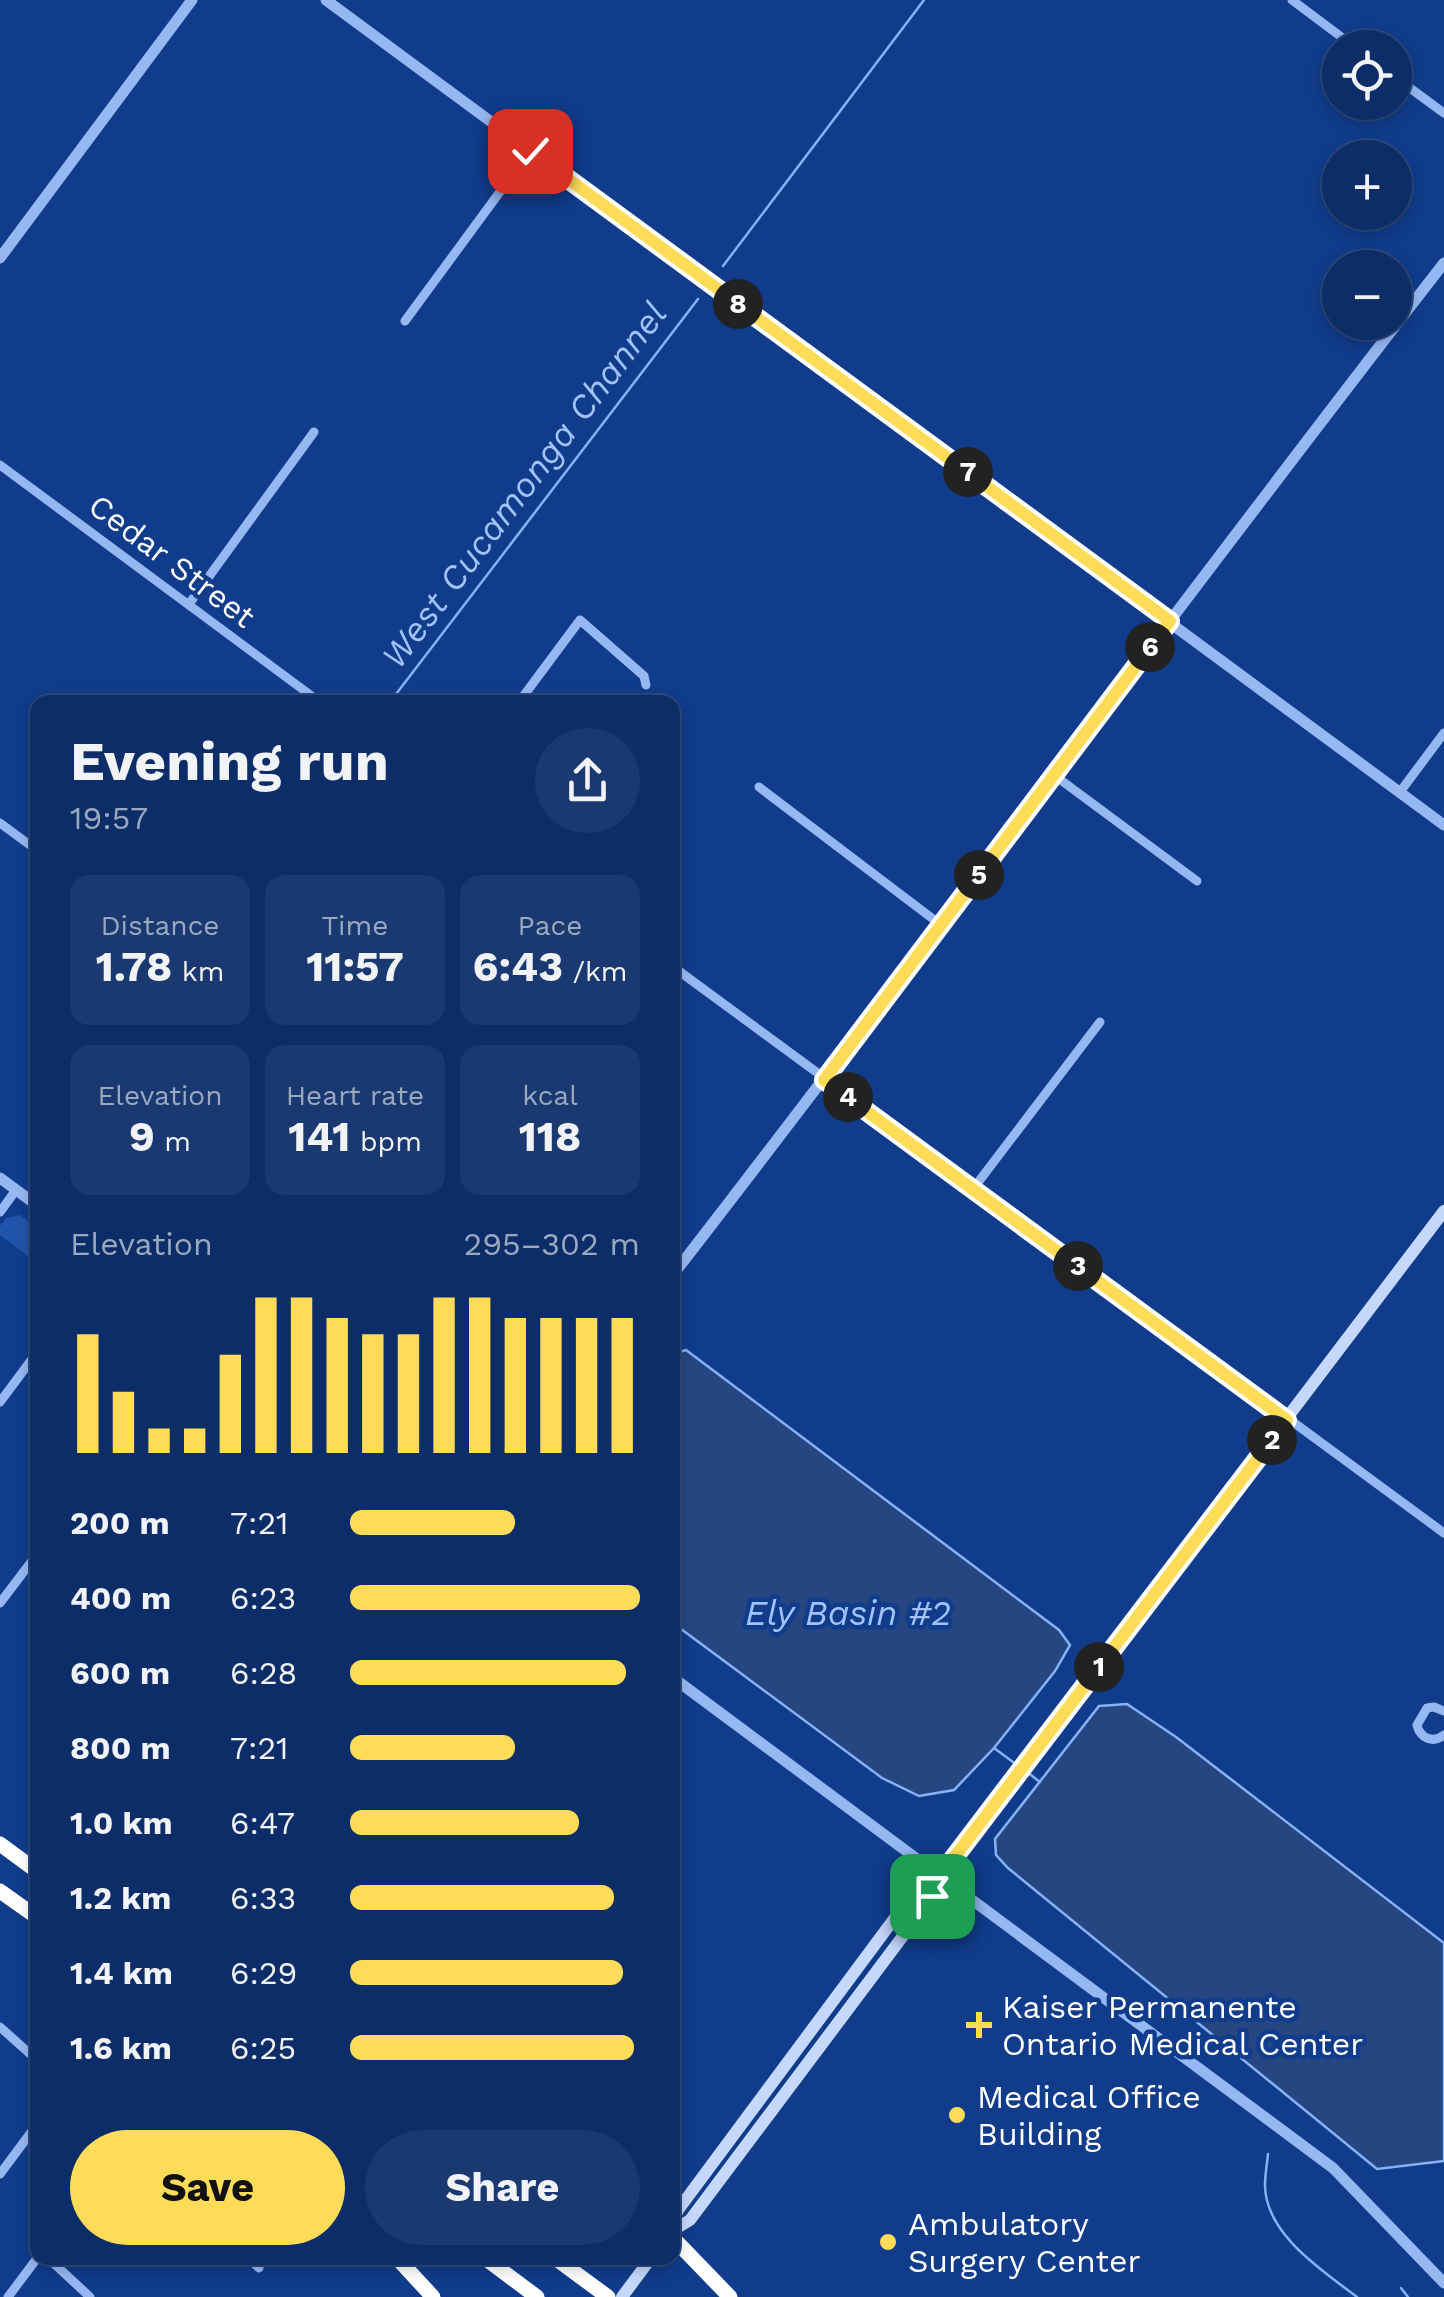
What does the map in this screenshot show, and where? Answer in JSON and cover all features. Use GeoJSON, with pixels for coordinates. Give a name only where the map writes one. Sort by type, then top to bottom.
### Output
{"type":"FeatureCollection","features":[{"type":"Feature","properties":{"kind":"highway"},"geometry":{"type":"LineString","coordinates":[[0,1842],[30,1863]]}},
{"type":"Feature","properties":{"kind":"highway"},"geometry":{"type":"LineString","coordinates":[[0,1890],[30,1912]]}},
{"type":"Feature","properties":{"kind":"highway"},"geometry":{"type":"LineString","coordinates":[[680,2240],[730,2297]]}},
{"type":"Feature","properties":{"kind":"highway"},"geometry":{"type":"LineString","coordinates":[[403,2265],[433,2297]]}},
{"type":"Feature","properties":{"kind":"highway"},"geometry":{"type":"LineString","coordinates":[[494,2265],[537,2297]]}},
{"type":"Feature","properties":{"kind":"highway"},"geometry":{"type":"LineString","coordinates":[[565,2265],[603,2293]]}},
{"type":"Feature","properties":{"kind":"main road"},"geometry":{"type":"LineString","coordinates":[[680,2207],[917,1888],[940,1876],[1444,1211]]}},
{"type":"Feature","properties":{"kind":"main road"},"geometry":{"type":"LineString","coordinates":[[622,2297],[646,2265]]}},
{"type":"Feature","properties":{"kind":"street"},"geometry":{"type":"LineString","coordinates":[[0,258],[192,0]]}},
{"type":"Feature","properties":{"kind":"street"},"geometry":{"type":"LineString","coordinates":[[326,0],[1444,825]]}},
{"type":"Feature","properties":{"kind":"street"},"geometry":{"type":"LineString","coordinates":[[1292,0],[1332,30]]}},
{"type":"Feature","properties":{"kind":"street"},"geometry":{"type":"LineString","coordinates":[[1412,89],[1444,113]]}},
{"type":"Feature","properties":{"kind":"street"},"geometry":{"type":"LineString","coordinates":[[405,321],[530,151]]}},
{"type":"Feature","properties":{"kind":"street"},"geometry":{"type":"LineString","coordinates":[[680,1266],[1444,263]]}},
{"type":"Feature","properties":{"kind":"street"},"geometry":{"type":"LineString","coordinates":[[189,604],[314,432]]}},
{"type":"Feature","properties":{"kind":"street","name":"Cedar Street"},"geometry":{"type":"LineString","coordinates":[[0,464],[309,695]]}},
{"type":"Feature","properties":{"kind":"street"},"geometry":{"type":"LineString","coordinates":[[524,695],[580,620],[644,676],[646,686]]}},
{"type":"Feature","properties":{"kind":"street"},"geometry":{"type":"LineString","coordinates":[[1400,792],[1444,733]]}},
{"type":"Feature","properties":{"kind":"street"},"geometry":{"type":"LineString","coordinates":[[1054,775],[1197,881]]}},
{"type":"Feature","properties":{"kind":"street"},"geometry":{"type":"LineString","coordinates":[[759,787],[942,925]]}},
{"type":"Feature","properties":{"kind":"street"},"geometry":{"type":"LineString","coordinates":[[0,823],[30,845]]}},
{"type":"Feature","properties":{"kind":"street"},"geometry":{"type":"LineString","coordinates":[[680,972],[1444,1534]]}},
{"type":"Feature","properties":{"kind":"street"},"geometry":{"type":"LineString","coordinates":[[973,1189],[1100,1022]]}},
{"type":"Feature","properties":{"kind":"street"},"geometry":{"type":"LineString","coordinates":[[0,1178],[30,1200]]}},
{"type":"Feature","properties":{"kind":"street"},"geometry":{"type":"LineString","coordinates":[[0,1212],[16,1190]]}},
{"type":"Feature","properties":{"kind":"street"},"geometry":{"type":"LineString","coordinates":[[0,1402],[30,1362]]}},
{"type":"Feature","properties":{"kind":"street"},"geometry":{"type":"LineString","coordinates":[[0,1603],[30,1564]]}},
{"type":"Feature","properties":{"kind":"street"},"geometry":{"type":"LineString","coordinates":[[680,1683],[1333,2168],[1444,2283]]}},
{"type":"Feature","properties":{"kind":"street"},"geometry":{"type":"LineString","coordinates":[[1444,1710],[1427,1708],[1417,1724],[1428,1739],[1438,1740],[1444,1735]]}},
{"type":"Feature","properties":{"kind":"street"},"geometry":{"type":"LineString","coordinates":[[0,2027],[30,2054]]}},
{"type":"Feature","properties":{"kind":"street"},"geometry":{"type":"LineString","coordinates":[[0,2174],[30,2134]]}},
{"type":"Feature","properties":{"kind":"street"},"geometry":{"type":"LineString","coordinates":[[8,2297],[32,2265]]}},
{"type":"Feature","properties":{"kind":"street"},"geometry":{"type":"LineString","coordinates":[[56,2265],[90,2297]]}},
{"type":"Feature","properties":{"kind":"street"},"geometry":{"type":"LineString","coordinates":[[256,2265],[259,2268]]}},
{"type":"Feature","properties":{"kind":"shaded area"},"geometry":{"type":"Polygon","coordinates":[[[20,1215],[30,1223],[30,1258],[0,1235],[6,1218],[20,1215]]]}},
{"type":"Feature","properties":{"kind":"water","name":"Ely Basin #2"},"geometry":{"type":"Polygon","coordinates":[[[686,1350],[1059,1630],[1070,1645],[1055,1671],[994,1748],[954,1790],[919,1796],[882,1778],[680,1628],[680,1352],[686,1350]]]}},
{"type":"Feature","properties":{"kind":"water"},"geometry":{"type":"Polygon","coordinates":[[[1127,1704],[1176,1737],[1444,1943],[1444,2161],[1377,2169],[996,1855],[995,1839],[1099,1706],[1127,1704]]]}},
{"type":"Feature","properties":{"kind":"waterway","name":"West Cucamonga Channel"},"geometry":{"type":"LineString","coordinates":[[723,266],[924,0]]}},
{"type":"Feature","properties":{"kind":"waterway","name":"West Cucamonga Channel"},"geometry":{"type":"LineString","coordinates":[[395,695],[698,299]]}},
{"type":"Feature","properties":{"kind":"waterway"},"geometry":{"type":"LineString","coordinates":[[994,1748],[1017,1765]]}},
{"type":"Feature","properties":{"kind":"waterway"},"geometry":{"type":"LineString","coordinates":[[1027,1772],[1040,1782]]}},
{"type":"Feature","properties":{"kind":"waterway"},"geometry":{"type":"LineString","coordinates":[[1268,2154],[1265,2185],[1275,2220],[1298,2250],[1357,2297]]}},
{"type":"Feature","properties":{"kind":"waterway"},"geometry":{"type":"LineString","coordinates":[[1401,2288],[1408,2297]]}},
{"type":"Feature","properties":{"kind":"place","name":"Kaiser Permanente Ontario Medical Center"},"geometry":{"type":"Point","coordinates":[979,2025]}},
{"type":"Feature","properties":{"kind":"place","name":"Medical Office Building"},"geometry":{"type":"Point","coordinates":[957,2115]}},
{"type":"Feature","properties":{"kind":"place","name":"Ambulatory Surgery Center"},"geometry":{"type":"Point","coordinates":[888,2242]}},
{"type":"Feature","properties":{"kind":"route"},"geometry":{"type":"LineString","coordinates":[[530,151],[1170,621],[824,1080],[1287,1420],[940,1876],[932,1896]]}}]}
